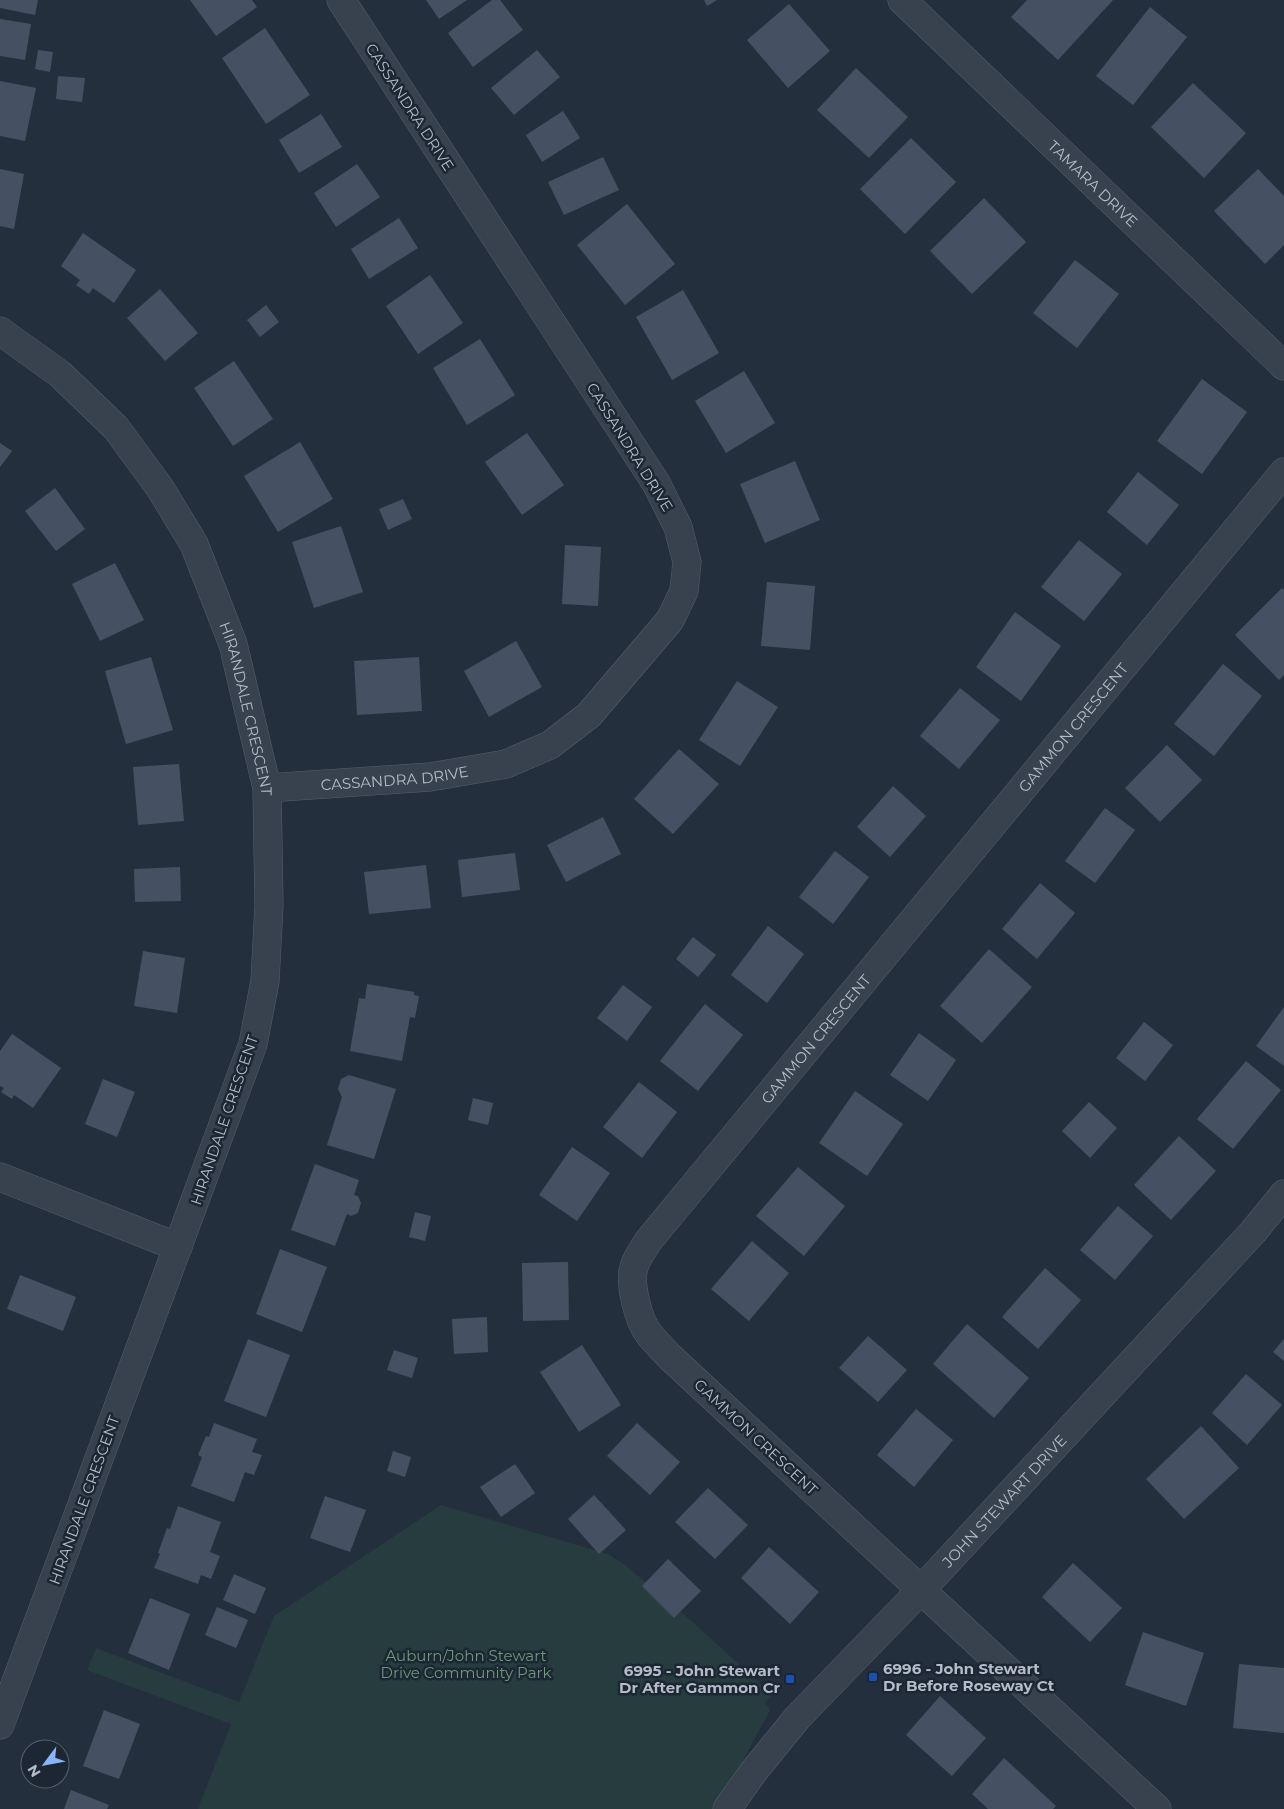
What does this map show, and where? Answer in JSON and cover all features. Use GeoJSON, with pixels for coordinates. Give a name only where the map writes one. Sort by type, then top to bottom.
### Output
{"type":"FeatureCollection","features":[{"type":"Feature","properties":{"kind":"street","name":"CASSANDRA DRIVE"},"geometry":{"type":"LineString","coordinates":[[267,788],[430,776],[506,764],[550,745],[589,715],[670,620],[684,591],[687,562],[678,527],[656,483],[340,0]]}},
{"type":"Feature","properties":{"kind":"street","name":"TAMARA DRIVE"},"geometry":{"type":"LineString","coordinates":[[902,0],[1284,366]]}},
{"type":"Feature","properties":{"kind":"street","name":"HIRANDALE CRESCENT"},"geometry":{"type":"LineString","coordinates":[[0,331],[60,374],[116,428],[160,488],[194,544],[233,644],[267,788],[269,905],[265,981],[253,1044],[178,1248],[8,1680],[0,1725]]}},
{"type":"Feature","properties":{"kind":"street","name":"GAMMON CRESCENT"},"geometry":{"type":"LineString","coordinates":[[1157,1809],[677,1363],[647,1332],[637,1307],[633,1279],[635,1264],[649,1240],[1284,472]]}},
{"type":"Feature","properties":{"kind":"street"},"geometry":{"type":"LineString","coordinates":[[0,1177],[178,1248]]}},
{"type":"Feature","properties":{"kind":"street","name":"JOHN STEWART DRIVE"},"geometry":{"type":"LineString","coordinates":[[727,1809],[754,1771],[797,1718],[921,1590],[1246,1239],[1284,1194]]}},
{"type":"Feature","properties":{"kind":"green space","name":"Auburn/John Stewart Drive Community Park"},"geometry":{"type":"Polygon","coordinates":[[[441,1505],[608,1554],[624,1564],[695,1624],[772,1695],[765,1703],[770,1710],[717,1809],[198,1809],[231,1724],[87,1670],[96,1648],[239,1702],[274,1616],[441,1505]]]}},
{"type":"Feature","properties":{"kind":"building"},"geometry":{"type":"Polygon","coordinates":[[[0,0],[38,0],[35,15],[0,8],[0,0]]]}},
{"type":"Feature","properties":{"kind":"building"},"geometry":{"type":"Polygon","coordinates":[[[190,0],[252,0],[257,7],[216,36],[190,0]]]}},
{"type":"Feature","properties":{"kind":"building"},"geometry":{"type":"Polygon","coordinates":[[[426,0],[467,0],[439,19],[426,0]]]}},
{"type":"Feature","properties":{"kind":"building"},"geometry":{"type":"Polygon","coordinates":[[[492,0],[500,0],[523,30],[473,67],[448,33],[492,0]]]}},
{"type":"Feature","properties":{"kind":"building"},"geometry":{"type":"Polygon","coordinates":[[[704,0],[717,0],[707,6],[704,0]]]}},
{"type":"Feature","properties":{"kind":"building"},"geometry":{"type":"Polygon","coordinates":[[[1027,0],[1113,0],[1058,60],[1011,17],[1027,0]]]}},
{"type":"Feature","properties":{"kind":"building"},"geometry":{"type":"Polygon","coordinates":[[[789,4],[830,51],[788,88],[747,40],[789,4]]]}},
{"type":"Feature","properties":{"kind":"building"},"geometry":{"type":"Polygon","coordinates":[[[1150,7],[1187,37],[1133,105],[1096,76],[1150,7]]]}},
{"type":"Feature","properties":{"kind":"building"},"geometry":{"type":"Polygon","coordinates":[[[0,19],[31,24],[25,60],[0,56],[0,19]]]}},
{"type":"Feature","properties":{"kind":"building"},"geometry":{"type":"Polygon","coordinates":[[[265,28],[310,95],[266,124],[222,58],[265,28]]]}},
{"type":"Feature","properties":{"kind":"building"},"geometry":{"type":"Polygon","coordinates":[[[38,50],[53,52],[50,72],[35,69],[38,50]]]}},
{"type":"Feature","properties":{"kind":"building"},"geometry":{"type":"Polygon","coordinates":[[[537,50],[560,77],[514,115],[491,88],[537,50]]]}},
{"type":"Feature","properties":{"kind":"building"},"geometry":{"type":"Polygon","coordinates":[[[856,68],[908,117],[869,158],[817,110],[856,68]]]}},
{"type":"Feature","properties":{"kind":"building"},"geometry":{"type":"Polygon","coordinates":[[[58,76],[85,78],[82,102],[56,99],[58,76]]]}},
{"type":"Feature","properties":{"kind":"building"},"geometry":{"type":"Polygon","coordinates":[[[0,81],[36,88],[25,141],[0,136],[0,81]]]}},
{"type":"Feature","properties":{"kind":"building"},"geometry":{"type":"Polygon","coordinates":[[[1193,83],[1246,133],[1204,178],[1151,127],[1193,83]]]}},
{"type":"Feature","properties":{"kind":"building"},"geometry":{"type":"Polygon","coordinates":[[[563,111],[580,138],[542,162],[526,135],[563,111]]]}},
{"type":"Feature","properties":{"kind":"building"},"geometry":{"type":"Polygon","coordinates":[[[321,114],[342,147],[299,173],[279,140],[321,114]]]}},
{"type":"Feature","properties":{"kind":"building"},"geometry":{"type":"Polygon","coordinates":[[[911,138],[956,182],[905,234],[860,189],[911,138]]]}},
{"type":"Feature","properties":{"kind":"building"},"geometry":{"type":"Polygon","coordinates":[[[603,157],[619,190],[564,215],[548,182],[603,157]]]}},
{"type":"Feature","properties":{"kind":"building"},"geometry":{"type":"Polygon","coordinates":[[[357,164],[380,197],[336,227],[314,193],[357,164]]]}},
{"type":"Feature","properties":{"kind":"building"},"geometry":{"type":"Polygon","coordinates":[[[0,169],[24,174],[14,229],[0,226],[0,169]]]}},
{"type":"Feature","properties":{"kind":"building"},"geometry":{"type":"Polygon","coordinates":[[[1258,169],[1284,196],[1284,245],[1265,264],[1214,211],[1258,169]]]}},
{"type":"Feature","properties":{"kind":"building"},"geometry":{"type":"Polygon","coordinates":[[[984,198],[1026,242],[972,294],[930,251],[984,198]]]}},
{"type":"Feature","properties":{"kind":"building"},"geometry":{"type":"Polygon","coordinates":[[[627,204],[675,264],[625,305],[577,245],[627,204]]]}},
{"type":"Feature","properties":{"kind":"building"},"geometry":{"type":"Polygon","coordinates":[[[399,218],[418,248],[369,279],[351,249],[399,218]]]}},
{"type":"Feature","properties":{"kind":"building"},"geometry":{"type":"Polygon","coordinates":[[[83,233],[136,270],[114,303],[93,288],[89,294],[76,285],[80,280],[61,266],[83,233]]]}},
{"type":"Feature","properties":{"kind":"building"},"geometry":{"type":"Polygon","coordinates":[[[1075,260],[1119,294],[1077,348],[1033,313],[1075,260]]]}},
{"type":"Feature","properties":{"kind":"building"},"geometry":{"type":"Polygon","coordinates":[[[430,275],[463,323],[418,354],[386,306],[430,275]]]}},
{"type":"Feature","properties":{"kind":"building"},"geometry":{"type":"Polygon","coordinates":[[[160,289],[198,333],[165,361],[127,318],[160,289]]]}},
{"type":"Feature","properties":{"kind":"building"},"geometry":{"type":"Polygon","coordinates":[[[683,290],[719,353],[672,380],[636,317],[683,290]]]}},
{"type":"Feature","properties":{"kind":"building"},"geometry":{"type":"Polygon","coordinates":[[[266,305],[279,322],[260,337],[247,320],[266,305]]]}},
{"type":"Feature","properties":{"kind":"building"},"geometry":{"type":"Polygon","coordinates":[[[480,339],[515,395],[467,425],[433,368],[480,339]]]}},
{"type":"Feature","properties":{"kind":"building"},"geometry":{"type":"Polygon","coordinates":[[[234,361],[273,419],[233,446],[194,388],[234,361]]]}},
{"type":"Feature","properties":{"kind":"building"},"geometry":{"type":"Polygon","coordinates":[[[744,371],[775,423],[726,453],[695,401],[744,371]]]}},
{"type":"Feature","properties":{"kind":"building"},"geometry":{"type":"Polygon","coordinates":[[[1202,379],[1247,412],[1202,474],[1157,441],[1202,379]]]}},
{"type":"Feature","properties":{"kind":"building"},"geometry":{"type":"Polygon","coordinates":[[[527,433],[564,485],[522,515],[485,462],[527,433]]]}},
{"type":"Feature","properties":{"kind":"building"},"geometry":{"type":"Polygon","coordinates":[[[300,442],[333,499],[278,532],[244,476],[300,442]]]}},
{"type":"Feature","properties":{"kind":"building"},"geometry":{"type":"Polygon","coordinates":[[[0,443],[12,451],[0,467],[0,443]]]}},
{"type":"Feature","properties":{"kind":"building"},"geometry":{"type":"Polygon","coordinates":[[[795,461],[820,520],[765,543],[740,484],[795,461]]]}},
{"type":"Feature","properties":{"kind":"building"},"geometry":{"type":"Polygon","coordinates":[[[1138,472],[1179,505],[1147,545],[1107,512],[1138,472]]]}},
{"type":"Feature","properties":{"kind":"building"},"geometry":{"type":"Polygon","coordinates":[[[55,488],[85,529],[56,551],[25,511],[55,488]]]}},
{"type":"Feature","properties":{"kind":"building"},"geometry":{"type":"Polygon","coordinates":[[[403,499],[412,519],[388,530],[379,509],[403,499]]]}},
{"type":"Feature","properties":{"kind":"building"},"geometry":{"type":"Polygon","coordinates":[[[341,526],[363,592],[314,608],[292,542],[341,526]]]}},
{"type":"Feature","properties":{"kind":"building"},"geometry":{"type":"Polygon","coordinates":[[[1079,540],[1122,574],[1084,621],[1041,587],[1079,540]]]}},
{"type":"Feature","properties":{"kind":"building"},"geometry":{"type":"Polygon","coordinates":[[[565,545],[601,547],[598,606],[562,604],[565,545]]]}},
{"type":"Feature","properties":{"kind":"building"},"geometry":{"type":"Polygon","coordinates":[[[115,563],[144,620],[100,641],[72,584],[115,563]]]}},
{"type":"Feature","properties":{"kind":"building"},"geometry":{"type":"Polygon","coordinates":[[[767,582],[815,586],[810,650],[761,646],[767,582]]]}},
{"type":"Feature","properties":{"kind":"building"},"geometry":{"type":"Polygon","coordinates":[[[1282,588],[1284,590],[1284,675],[1279,680],[1235,635],[1282,588]]]}},
{"type":"Feature","properties":{"kind":"building"},"geometry":{"type":"Polygon","coordinates":[[[1015,612],[1061,646],[1021,701],[976,667],[1015,612]]]}},
{"type":"Feature","properties":{"kind":"building"},"geometry":{"type":"Polygon","coordinates":[[[516,641],[542,687],[489,717],[464,671],[516,641]]]}},
{"type":"Feature","properties":{"kind":"building"},"geometry":{"type":"Polygon","coordinates":[[[151,657],[173,730],[126,744],[105,671],[151,657]]]}},
{"type":"Feature","properties":{"kind":"building"},"geometry":{"type":"Polygon","coordinates":[[[419,657],[422,711],[357,715],[354,661],[419,657]]]}},
{"type":"Feature","properties":{"kind":"building"},"geometry":{"type":"Polygon","coordinates":[[[1223,664],[1262,696],[1214,756],[1174,724],[1223,664]]]}},
{"type":"Feature","properties":{"kind":"building"},"geometry":{"type":"Polygon","coordinates":[[[737,681],[778,707],[740,766],[699,740],[737,681]]]}},
{"type":"Feature","properties":{"kind":"building"},"geometry":{"type":"Polygon","coordinates":[[[960,688],[1000,720],[959,769],[920,736],[960,688]]]}},
{"type":"Feature","properties":{"kind":"building"},"geometry":{"type":"Polygon","coordinates":[[[1167,745],[1202,780],[1160,822],[1125,788],[1167,745]]]}},
{"type":"Feature","properties":{"kind":"building"},"geometry":{"type":"Polygon","coordinates":[[[679,749],[719,784],[673,834],[634,799],[679,749]]]}},
{"type":"Feature","properties":{"kind":"building"},"geometry":{"type":"Polygon","coordinates":[[[179,764],[184,821],[138,825],[133,767],[179,764]]]}},
{"type":"Feature","properties":{"kind":"building"},"geometry":{"type":"Polygon","coordinates":[[[893,786],[926,816],[890,857],[857,827],[893,786]]]}},
{"type":"Feature","properties":{"kind":"building"},"geometry":{"type":"Polygon","coordinates":[[[1105,808],[1135,830],[1095,883],[1065,861],[1105,808]]]}},
{"type":"Feature","properties":{"kind":"building"},"geometry":{"type":"Polygon","coordinates":[[[603,817],[621,854],[566,882],[547,845],[603,817]]]}},
{"type":"Feature","properties":{"kind":"building"},"geometry":{"type":"Polygon","coordinates":[[[835,851],[869,877],[833,924],[799,897],[835,851]]]}},
{"type":"Feature","properties":{"kind":"building"},"geometry":{"type":"Polygon","coordinates":[[[515,853],[520,890],[462,897],[458,860],[515,853]]]}},
{"type":"Feature","properties":{"kind":"building"},"geometry":{"type":"Polygon","coordinates":[[[426,865],[431,908],[369,914],[364,872],[426,865]]]}},
{"type":"Feature","properties":{"kind":"building"},"geometry":{"type":"Polygon","coordinates":[[[180,867],[181,901],[135,902],[134,869],[180,867]]]}},
{"type":"Feature","properties":{"kind":"building"},"geometry":{"type":"Polygon","coordinates":[[[1040,883],[1075,913],[1037,959],[1002,929],[1040,883]]]}},
{"type":"Feature","properties":{"kind":"building"},"geometry":{"type":"Polygon","coordinates":[[[768,926],[804,954],[767,1003],[731,975],[768,926]]]}},
{"type":"Feature","properties":{"kind":"building"},"geometry":{"type":"Polygon","coordinates":[[[693,937],[716,955],[698,977],[676,959],[693,937]]]}},
{"type":"Feature","properties":{"kind":"building"},"geometry":{"type":"Polygon","coordinates":[[[989,949],[1032,987],[982,1043],[940,1006],[989,949]]]}},
{"type":"Feature","properties":{"kind":"building"},"geometry":{"type":"Polygon","coordinates":[[[143,951],[185,958],[177,1013],[134,1006],[143,951]]]}},
{"type":"Feature","properties":{"kind":"building"},"geometry":{"type":"Polygon","coordinates":[[[367,984],[414,992],[414,995],[419,996],[415,1018],[410,1017],[402,1061],[350,1051],[359,998],[365,999],[367,984]]]}},
{"type":"Feature","properties":{"kind":"building"},"geometry":{"type":"Polygon","coordinates":[[[623,985],[652,1007],[627,1041],[597,1018],[623,985]]]}},
{"type":"Feature","properties":{"kind":"building"},"geometry":{"type":"Polygon","coordinates":[[[705,1004],[743,1035],[698,1091],[660,1061],[705,1004]]]}},
{"type":"Feature","properties":{"kind":"building"},"geometry":{"type":"Polygon","coordinates":[[[1284,1007],[1284,1066],[1256,1046],[1284,1007]]]}},
{"type":"Feature","properties":{"kind":"building"},"geometry":{"type":"Polygon","coordinates":[[[1144,1022],[1173,1045],[1145,1081],[1116,1058],[1144,1022]]]}},
{"type":"Feature","properties":{"kind":"building"},"geometry":{"type":"Polygon","coordinates":[[[919,1033],[956,1060],[928,1101],[890,1075],[919,1033]]]}},
{"type":"Feature","properties":{"kind":"building"},"geometry":{"type":"Polygon","coordinates":[[[12,1034],[61,1068],[33,1108],[14,1095],[12,1099],[1,1092],[4,1088],[0,1086],[0,1051],[12,1034]]]}},
{"type":"Feature","properties":{"kind":"building"},"geometry":{"type":"Polygon","coordinates":[[[1246,1061],[1281,1090],[1233,1149],[1197,1119],[1246,1061]]]}},
{"type":"Feature","properties":{"kind":"building"},"geometry":{"type":"Polygon","coordinates":[[[349,1075],[396,1089],[374,1159],[327,1145],[342,1097],[338,1089],[341,1079],[349,1075]]]}},
{"type":"Feature","properties":{"kind":"building"},"geometry":{"type":"Polygon","coordinates":[[[103,1079],[135,1092],[117,1137],[85,1124],[103,1079]]]}},
{"type":"Feature","properties":{"kind":"building"},"geometry":{"type":"Polygon","coordinates":[[[639,1082],[677,1112],[642,1158],[603,1127],[639,1082]]]}},
{"type":"Feature","properties":{"kind":"building"},"geometry":{"type":"Polygon","coordinates":[[[855,1091],[903,1124],[867,1176],[819,1143],[855,1091]]]}},
{"type":"Feature","properties":{"kind":"building"},"geometry":{"type":"Polygon","coordinates":[[[473,1098],[493,1103],[488,1125],[468,1120],[473,1098]]]}},
{"type":"Feature","properties":{"kind":"building"},"geometry":{"type":"Polygon","coordinates":[[[1089,1102],[1117,1128],[1090,1158],[1062,1131],[1089,1102]]]}},
{"type":"Feature","properties":{"kind":"building"},"geometry":{"type":"Polygon","coordinates":[[[1179,1136],[1216,1171],[1171,1220],[1134,1185],[1179,1136]]]}},
{"type":"Feature","properties":{"kind":"building"},"geometry":{"type":"Polygon","coordinates":[[[572,1147],[610,1173],[577,1221],[539,1195],[572,1147]]]}},
{"type":"Feature","properties":{"kind":"building"},"geometry":{"type":"Polygon","coordinates":[[[315,1164],[359,1180],[354,1195],[358,1196],[361,1203],[358,1213],[351,1216],[347,1214],[335,1246],[291,1230],[315,1164]]]}},
{"type":"Feature","properties":{"kind":"building"},"geometry":{"type":"Polygon","coordinates":[[[798,1167],[845,1206],[804,1256],[756,1216],[798,1167]]]}},
{"type":"Feature","properties":{"kind":"building"},"geometry":{"type":"Polygon","coordinates":[[[1118,1206],[1153,1236],[1115,1280],[1080,1250],[1118,1206]]]}},
{"type":"Feature","properties":{"kind":"building"},"geometry":{"type":"Polygon","coordinates":[[[415,1212],[431,1216],[425,1241],[409,1237],[415,1212]]]}},
{"type":"Feature","properties":{"kind":"building"},"geometry":{"type":"Polygon","coordinates":[[[752,1241],[789,1273],[749,1321],[711,1289],[752,1241]]]}},
{"type":"Feature","properties":{"kind":"building"},"geometry":{"type":"Polygon","coordinates":[[[280,1249],[327,1267],[302,1332],[256,1314],[280,1249]]]}},
{"type":"Feature","properties":{"kind":"building"},"geometry":{"type":"Polygon","coordinates":[[[568,1262],[569,1320],[523,1321],[522,1263],[568,1262]]]}},
{"type":"Feature","properties":{"kind":"building"},"geometry":{"type":"Polygon","coordinates":[[[1045,1268],[1081,1300],[1038,1349],[1002,1317],[1045,1268]]]}},
{"type":"Feature","properties":{"kind":"building"},"geometry":{"type":"Polygon","coordinates":[[[20,1275],[76,1297],[63,1331],[7,1309],[20,1275]]]}},
{"type":"Feature","properties":{"kind":"building"},"geometry":{"type":"Polygon","coordinates":[[[487,1317],[488,1352],[454,1354],[452,1319],[487,1317]]]}},
{"type":"Feature","properties":{"kind":"building"},"geometry":{"type":"Polygon","coordinates":[[[967,1324],[1029,1378],[994,1418],[933,1364],[967,1324]]]}},
{"type":"Feature","properties":{"kind":"building"},"geometry":{"type":"Polygon","coordinates":[[[868,1336],[907,1370],[878,1402],[839,1368],[868,1336]]]}},
{"type":"Feature","properties":{"kind":"building"},"geometry":{"type":"Polygon","coordinates":[[[248,1339],[290,1355],[266,1417],[224,1401],[248,1339]]]}},
{"type":"Feature","properties":{"kind":"building"},"geometry":{"type":"Polygon","coordinates":[[[1284,1339],[1284,1361],[1273,1352],[1284,1339]]]}},
{"type":"Feature","properties":{"kind":"building"},"geometry":{"type":"Polygon","coordinates":[[[582,1345],[621,1405],[579,1432],[540,1372],[582,1345]]]}},
{"type":"Feature","properties":{"kind":"building"},"geometry":{"type":"Polygon","coordinates":[[[394,1350],[418,1358],[412,1378],[387,1370],[394,1350]]]}},
{"type":"Feature","properties":{"kind":"building"},"geometry":{"type":"Polygon","coordinates":[[[1246,1374],[1282,1405],[1247,1445],[1212,1413],[1246,1374]]]}},
{"type":"Feature","properties":{"kind":"building"},"geometry":{"type":"Polygon","coordinates":[[[916,1409],[953,1440],[914,1487],[877,1455],[916,1409]]]}},
{"type":"Feature","properties":{"kind":"building"},"geometry":{"type":"Polygon","coordinates":[[[214,1423],[257,1439],[252,1452],[262,1455],[254,1475],[245,1472],[234,1502],[191,1486],[202,1457],[198,1455],[206,1436],[209,1437],[214,1423]]]}},
{"type":"Feature","properties":{"kind":"building"},"geometry":{"type":"Polygon","coordinates":[[[637,1423],[680,1462],[650,1495],[607,1456],[637,1423]]]}},
{"type":"Feature","properties":{"kind":"building"},"geometry":{"type":"Polygon","coordinates":[[[1201,1426],[1239,1468],[1184,1519],[1146,1479],[1201,1426]]]}},
{"type":"Feature","properties":{"kind":"building"},"geometry":{"type":"Polygon","coordinates":[[[393,1451],[411,1457],[405,1477],[387,1471],[393,1451]]]}},
{"type":"Feature","properties":{"kind":"building"},"geometry":{"type":"Polygon","coordinates":[[[515,1464],[535,1493],[501,1517],[480,1487],[515,1464]]]}},
{"type":"Feature","properties":{"kind":"building"},"geometry":{"type":"Polygon","coordinates":[[[708,1488],[748,1525],[715,1559],[675,1522],[708,1488]]]}},
{"type":"Feature","properties":{"kind":"building"},"geometry":{"type":"Polygon","coordinates":[[[594,1495],[626,1530],[599,1554],[568,1519],[594,1495]]]}},
{"type":"Feature","properties":{"kind":"building"},"geometry":{"type":"Polygon","coordinates":[[[325,1496],[366,1510],[350,1552],[310,1538],[325,1496]]]}},
{"type":"Feature","properties":{"kind":"building"},"geometry":{"type":"Polygon","coordinates":[[[178,1506],[221,1522],[210,1552],[220,1556],[211,1579],[201,1575],[198,1584],[154,1568],[167,1528],[170,1529],[178,1506]]]}},
{"type":"Feature","properties":{"kind":"building"},"geometry":{"type":"Polygon","coordinates":[[[769,1547],[819,1592],[790,1624],[741,1578],[769,1547]]]}},
{"type":"Feature","properties":{"kind":"building"},"geometry":{"type":"Polygon","coordinates":[[[668,1559],[701,1591],[674,1618],[642,1586],[668,1559]]]}},
{"type":"Feature","properties":{"kind":"building"},"geometry":{"type":"Polygon","coordinates":[[[1073,1563],[1122,1608],[1090,1642],[1042,1597],[1073,1563]]]}},
{"type":"Feature","properties":{"kind":"building"},"geometry":{"type":"Polygon","coordinates":[[[234,1574],[266,1588],[255,1614],[223,1600],[234,1574]]]}},
{"type":"Feature","properties":{"kind":"building"},"geometry":{"type":"Polygon","coordinates":[[[150,1598],[190,1614],[169,1670],[128,1653],[150,1598]]]}},
{"type":"Feature","properties":{"kind":"building"},"geometry":{"type":"Polygon","coordinates":[[[217,1607],[248,1620],[236,1648],[205,1635],[217,1607]]]}},
{"type":"Feature","properties":{"kind":"building"},"geometry":{"type":"Polygon","coordinates":[[[1143,1632],[1204,1653],[1186,1706],[1125,1685],[1143,1632]]]}},
{"type":"Feature","properties":{"kind":"building"},"geometry":{"type":"Polygon","coordinates":[[[1239,1664],[1284,1668],[1284,1733],[1233,1728],[1239,1664]]]}},
{"type":"Feature","properties":{"kind":"building"},"geometry":{"type":"Polygon","coordinates":[[[940,1696],[986,1738],[952,1776],[906,1735],[940,1696]]]}},
{"type":"Feature","properties":{"kind":"building"},"geometry":{"type":"Polygon","coordinates":[[[104,1710],[140,1724],[119,1779],[83,1766],[104,1710]]]}},
{"type":"Feature","properties":{"kind":"building"},"geometry":{"type":"Polygon","coordinates":[[[1004,1758],[1056,1806],[1053,1809],[988,1809],[972,1794],[1004,1758]]]}},
{"type":"Feature","properties":{"kind":"building"},"geometry":{"type":"Polygon","coordinates":[[[71,1790],[109,1805],[107,1809],[64,1809],[71,1790]]]}},
{"type":"Feature","properties":{"kind":"place","name":"6996 - John Stewart Dr Before Roseway Ct"},"geometry":{"type":"Point","coordinates":[873,1677]}},
{"type":"Feature","properties":{"kind":"place","name":"6995 - John Stewart Dr After Gammon Cr"},"geometry":{"type":"Point","coordinates":[790,1679]}}]}
